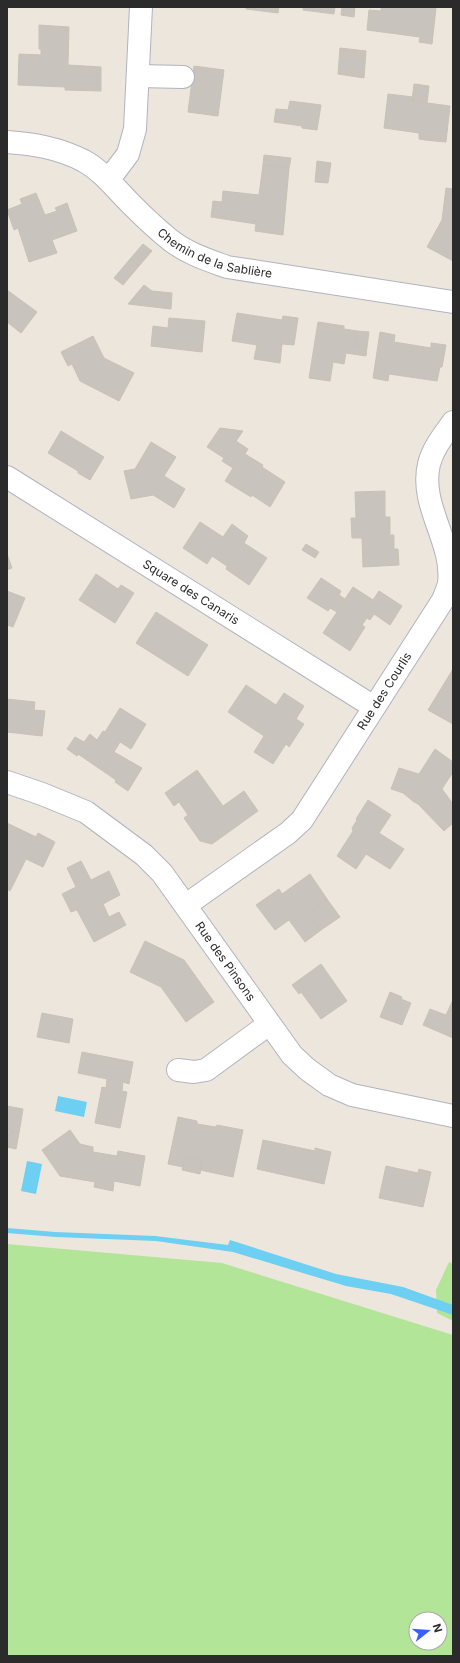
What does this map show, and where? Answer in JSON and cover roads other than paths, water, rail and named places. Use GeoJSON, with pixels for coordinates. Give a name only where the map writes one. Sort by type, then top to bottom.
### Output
{"type":"FeatureCollection","features":[{"type":"Feature","properties":{"kind":"street"},"geometry":{"type":"LineString","coordinates":[[107,179],[128,154],[135,129],[141,7]]}},
{"type":"Feature","properties":{"kind":"street"},"geometry":{"type":"LineString","coordinates":[[138,76],[183,77]]}},
{"type":"Feature","properties":{"kind":"street","name":"Chemin de la Sablière"},"geometry":{"type":"LineString","coordinates":[[7,142],[46,146],[65,152],[85,162],[107,179],[135,208],[170,240],[198,256],[227,267],[453,302]]}},
{"type":"Feature","properties":{"kind":"street","name":"Rue des Courlis"},"geometry":{"type":"LineString","coordinates":[[186,905],[288,833],[302,820],[442,600],[449,583],[448,563],[429,502],[427,484],[429,464],[436,446],[453,422]]}},
{"type":"Feature","properties":{"kind":"street","name":"Square des Canaris"},"geometry":{"type":"LineString","coordinates":[[7,477],[374,707]]}},
{"type":"Feature","properties":{"kind":"street","name":"Rue des Pinsons"},"geometry":{"type":"LineString","coordinates":[[7,782],[42,794],[86,812],[144,855],[162,873],[269,1024],[292,1055],[307,1070],[329,1085],[352,1095],[453,1116]]}},
{"type":"Feature","properties":{"kind":"street"},"geometry":{"type":"LineString","coordinates":[[178,1070],[194,1072],[206,1070],[269,1024]]}},
{"type":"Feature","properties":{"kind":"water"},"geometry":{"type":"Polygon","coordinates":[[[58,1096],[87,1102],[84,1117],[55,1111],[58,1096]]]}},
{"type":"Feature","properties":{"kind":"water"},"geometry":{"type":"Polygon","coordinates":[[[27,1161],[42,1164],[36,1194],[21,1191],[27,1161]]]}},
{"type":"Feature","properties":{"kind":"water"},"geometry":{"type":"Polygon","coordinates":[[[7,1228],[55,1232],[155,1236],[228,1245],[230,1240],[336,1274],[403,1287],[453,1305],[453,1315],[391,1294],[346,1286],[233,1252],[156,1241],[56,1237],[7,1233],[7,1228]]]}}]}
